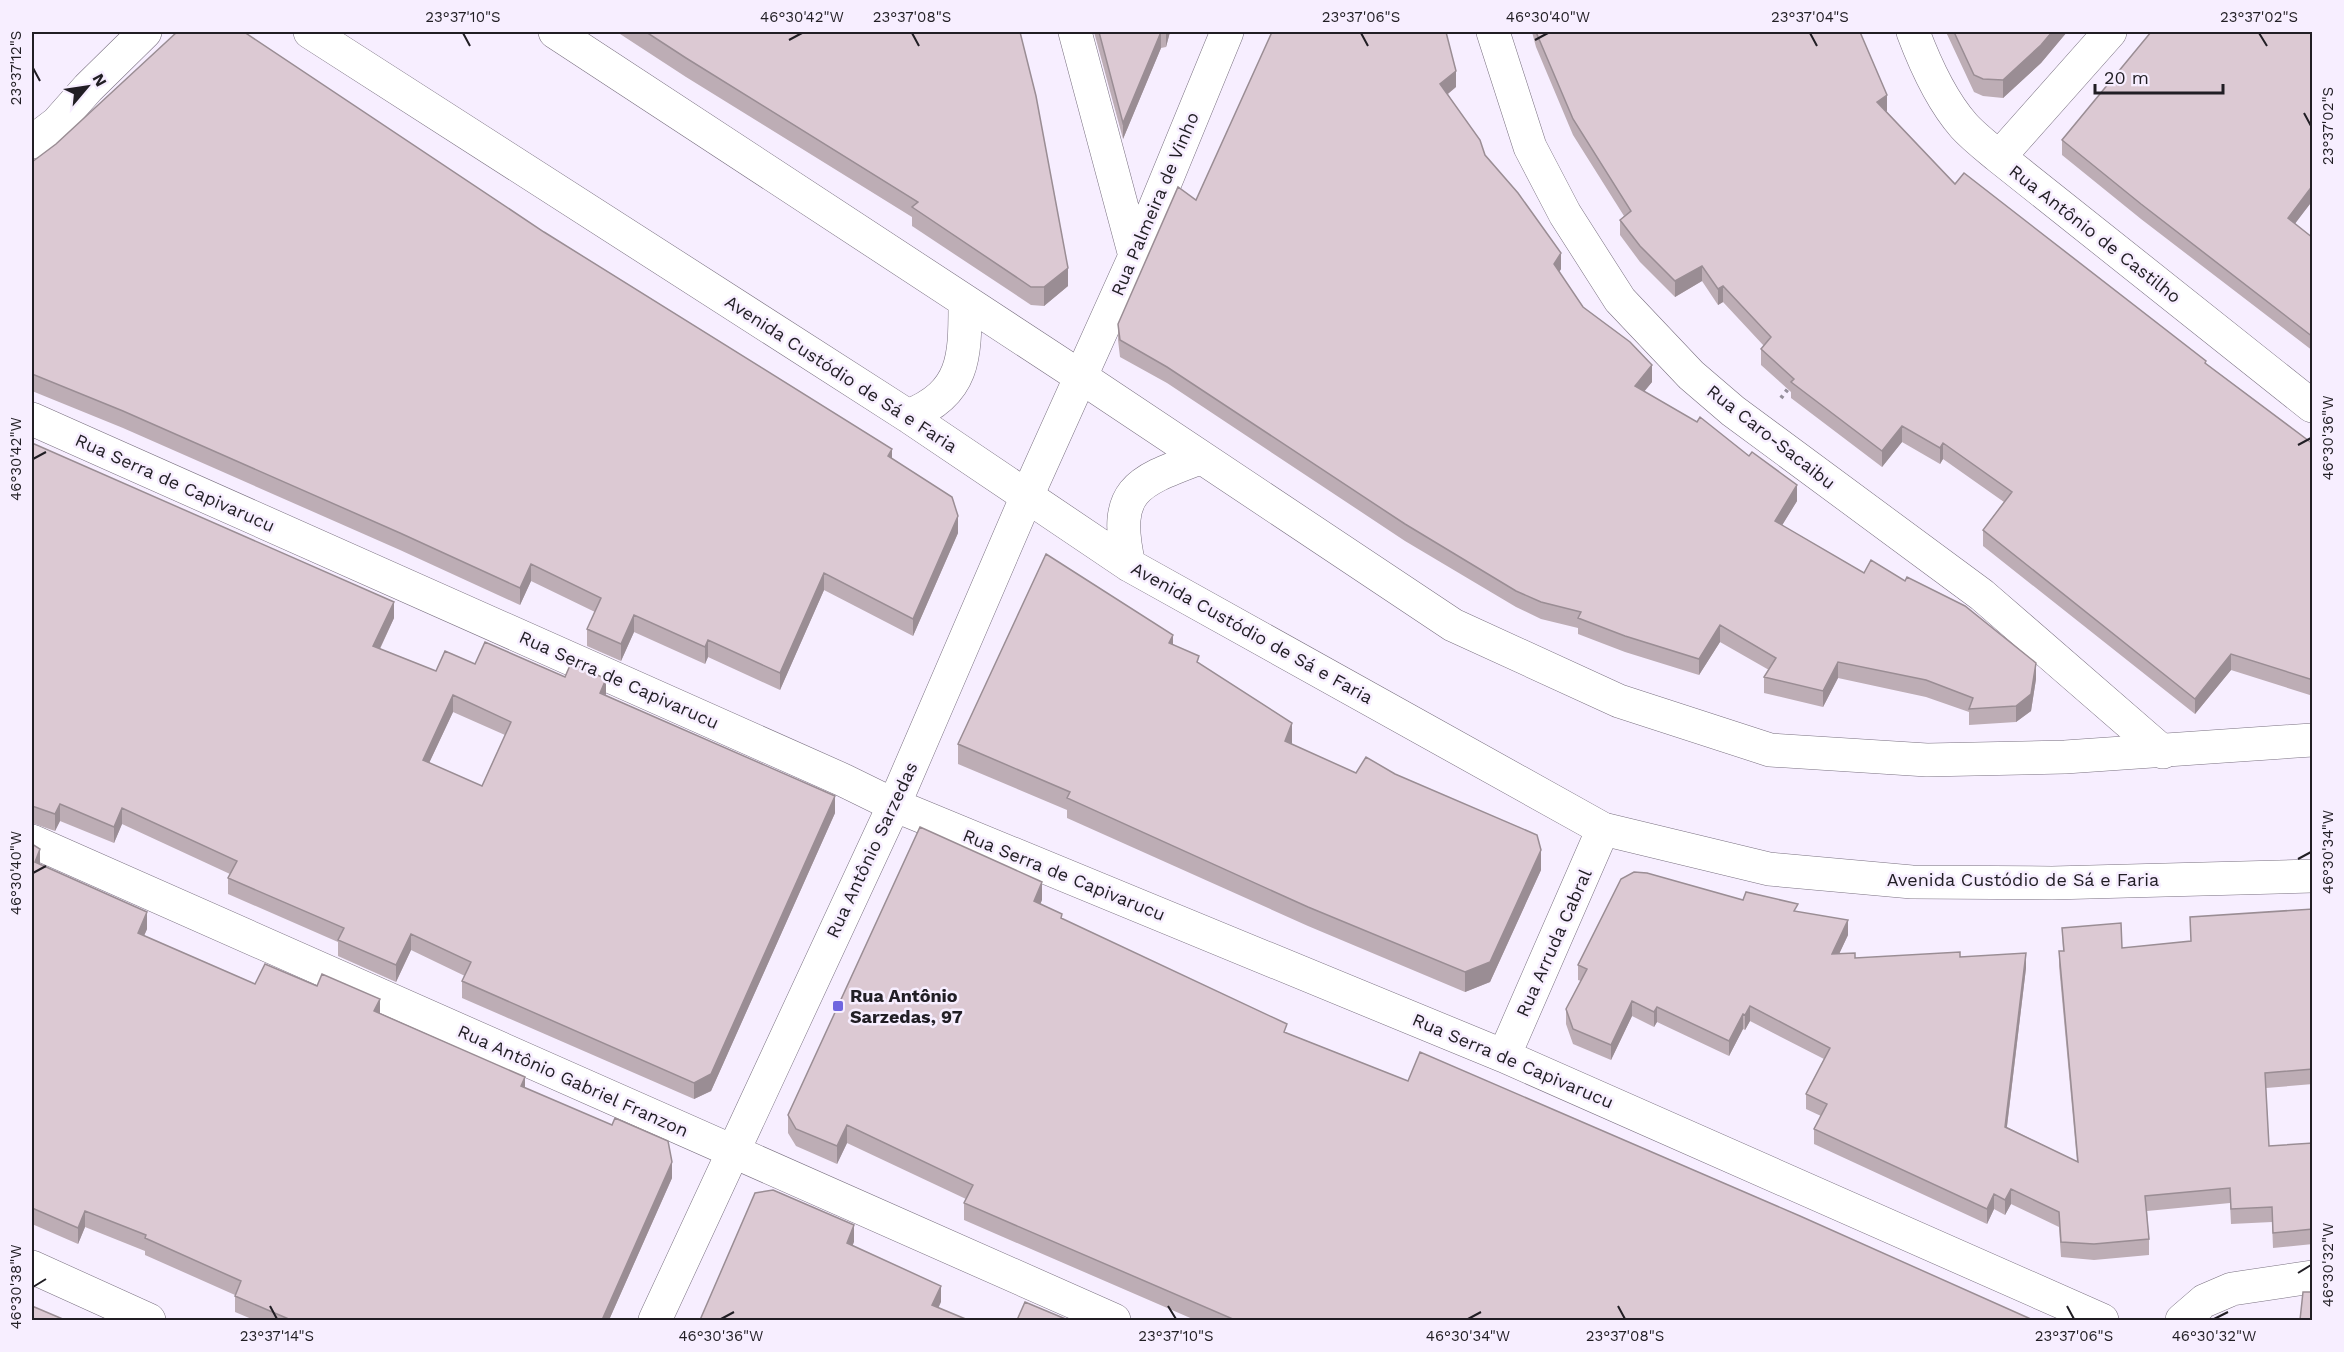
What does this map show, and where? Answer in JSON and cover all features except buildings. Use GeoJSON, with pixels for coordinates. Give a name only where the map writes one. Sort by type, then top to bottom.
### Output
{"type":"FeatureCollection","features":[{"type":"Feature","properties":{"kind":"street"},"geometry":{"type":"LineString","coordinates":[[32,142],[57,123],[88,88],[145,32]]}},
{"type":"Feature","properties":{"kind":"street","name":"Avenida Custódio de Sá e Faria"},"geometry":{"type":"LineString","coordinates":[[310,32],[908,416],[1129,565],[1603,830],[1769,869],[1912,882],[2052,883],[2313,876]]}},
{"type":"Feature","properties":{"kind":"street"},"geometry":{"type":"LineString","coordinates":[[555,32],[1081,377],[1453,625],[1619,701],[1770,750],[1927,760],[2163,752],[2313,740]]}},
{"type":"Feature","properties":{"kind":"street"},"geometry":{"type":"LineString","coordinates":[[1075,32],[1135,256]]}},
{"type":"Feature","properties":{"kind":"street","name":"Rua Palmeira de Vinho"},"geometry":{"type":"LineString","coordinates":[[1081,377],[1135,256],[1227,32]]}},
{"type":"Feature","properties":{"kind":"street","name":"Rua Caro-Sacaibu"},"geometry":{"type":"LineString","coordinates":[[1492,32],[1530,147],[1565,214],[1620,300],[1691,375],[1757,430],[1982,595],[2163,752]]}},
{"type":"Feature","properties":{"kind":"street","name":"Rua Antônio de Castilho"},"geometry":{"type":"LineString","coordinates":[[1913,32],[1944,98],[1964,126],[1999,157],[2313,406]]}},
{"type":"Feature","properties":{"kind":"street"},"geometry":{"type":"LineString","coordinates":[[1999,157],[2110,32]]}},
{"type":"Feature","properties":{"kind":"street"},"geometry":{"type":"LineString","coordinates":[[908,416],[927,409],[943,396],[962,363],[965,301]]}},
{"type":"Feature","properties":{"kind":"street","name":"Rua Antônio Sarzedas"},"geometry":{"type":"LineString","coordinates":[[655,1320],[894,805],[1027,496],[1081,377]]}},
{"type":"Feature","properties":{"kind":"street","name":"Rua Serra de Capivarucu"},"geometry":{"type":"LineString","coordinates":[[32,419],[843,780],[894,805],[1504,1056],[2102,1320]]}},
{"type":"Feature","properties":{"kind":"street"},"geometry":{"type":"LineString","coordinates":[[1129,565],[1122,520],[1126,506],[1134,493],[1146,480],[1200,458]]}},
{"type":"Feature","properties":{"kind":"street","name":"Rua Arruda Cabral"},"geometry":{"type":"LineString","coordinates":[[1504,1056],[1603,830]]}},
{"type":"Feature","properties":{"kind":"street","name":"Rua Antônio Gabriel Franzon"},"geometry":{"type":"LineString","coordinates":[[32,841],[1114,1320]]}},
{"type":"Feature","properties":{"kind":"street"},"geometry":{"type":"LineString","coordinates":[[32,1268],[149,1320]]}},
{"type":"Feature","properties":{"kind":"street"},"geometry":{"type":"LineString","coordinates":[[2182,1320],[2204,1301],[2232,1289],[2313,1277]]}},
{"type":"Feature","properties":{"kind":"path"},"geometry":{"type":"LineString","coordinates":[[1757,430],[1792,383]]}},
{"type":"Feature","properties":{"kind":"place","name":"Rua Antônio Sarzedas, 97"},"geometry":{"type":"Point","coordinates":[838,1006]}}]}
